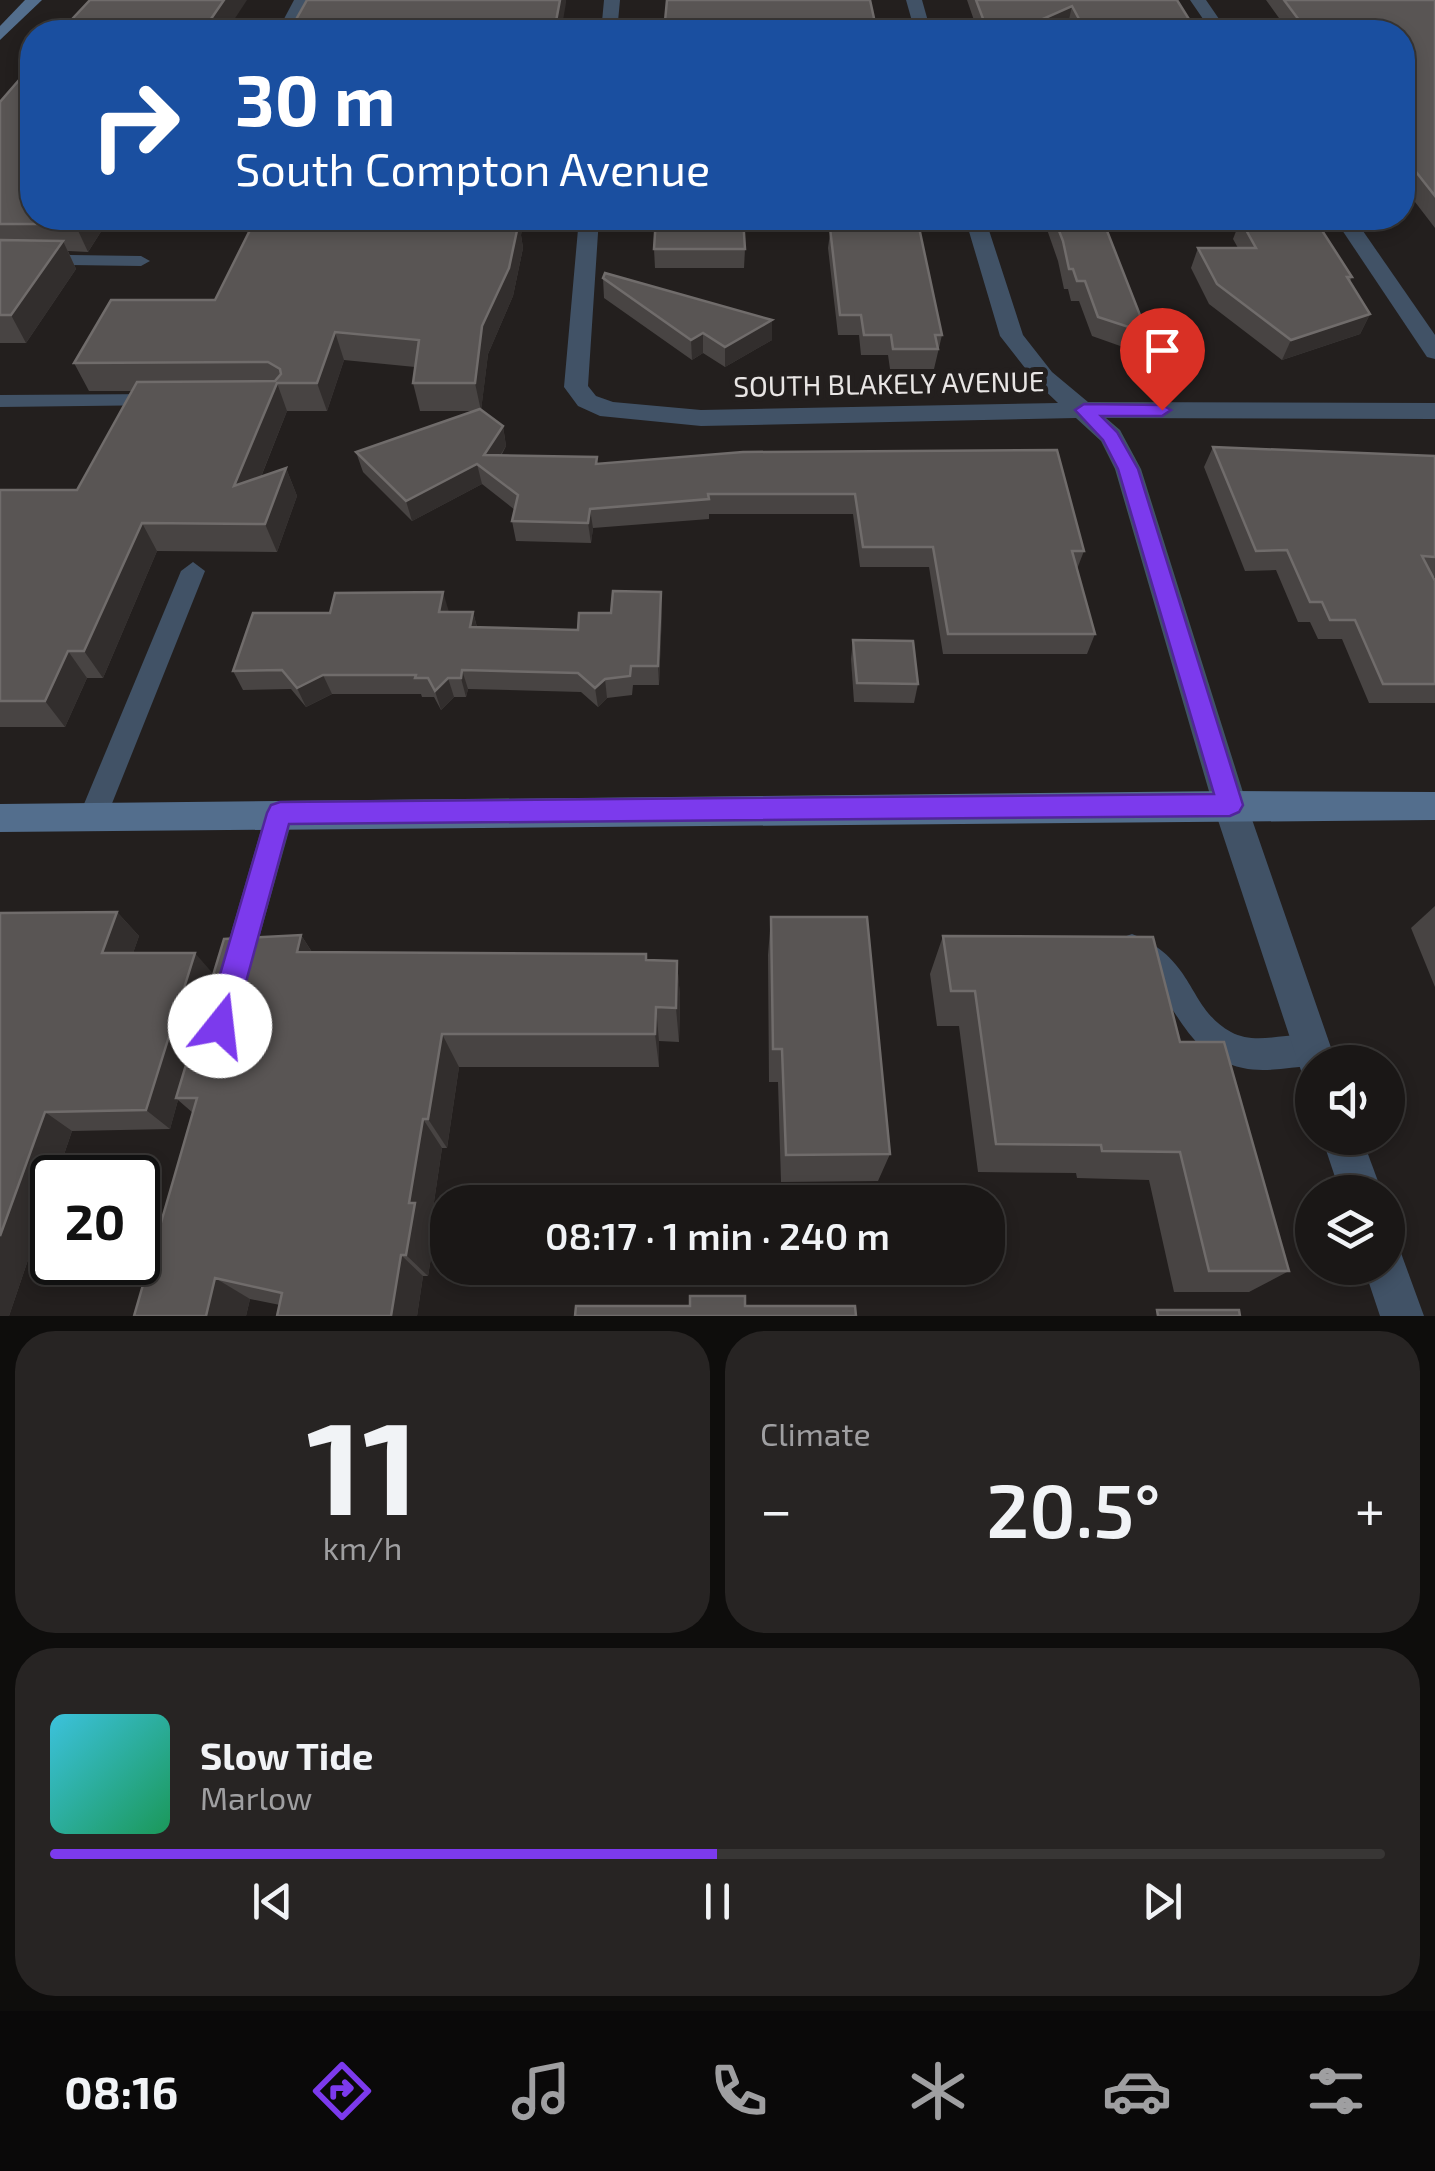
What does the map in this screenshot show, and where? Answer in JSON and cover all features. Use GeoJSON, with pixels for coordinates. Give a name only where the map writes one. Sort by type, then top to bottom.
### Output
{"type":"FeatureCollection","features":[{"type":"Feature","properties":{"kind":"main road"},"geometry":{"type":"LineString","coordinates":[[0,34],[34,0]]}},
{"type":"Feature","properties":{"kind":"main road"},"geometry":{"type":"LineString","coordinates":[[0,818],[1435,806]]}},
{"type":"Feature","properties":{"kind":"street","name":"SOUTH BLAKELY AVENUE"},"geometry":{"type":"LineString","coordinates":[[588,230],[576,387],[587,401],[609,410],[642,416],[701,418],[1084,410],[1435,411]]}},
{"type":"Feature","properties":{"kind":"street"},"geometry":{"type":"LineString","coordinates":[[979,230],[1012,336],[1044,377],[1110,436],[1128,469],[1230,805],[1311,1045]]}},
{"type":"Feature","properties":{"kind":"street"},"geometry":{"type":"LineString","coordinates":[[1352,230],[1435,352]]}},
{"type":"Feature","properties":{"kind":"street"},"geometry":{"type":"LineString","coordinates":[[1392,1285],[1402,1316]]}},
{"type":"Feature","properties":{"kind":"lane"},"geometry":{"type":"LineString","coordinates":[[0,259],[142,261]]}},
{"type":"Feature","properties":{"kind":"lane"},"geometry":{"type":"LineString","coordinates":[[0,401],[180,400]]}},
{"type":"Feature","properties":{"kind":"lane"},"geometry":{"type":"LineString","coordinates":[[93,816],[193,571]]}},
{"type":"Feature","properties":{"kind":"lane"},"geometry":{"type":"LineString","coordinates":[[229,992],[280,813]]}},
{"type":"Feature","properties":{"kind":"lane"},"geometry":{"type":"LineString","coordinates":[[1102,946],[1142,951],[1162,966],[1202,1032],[1217,1043],[1241,1052],[1295,1055]]}},
{"type":"Feature","properties":{"kind":"building"},"geometry":{"type":"Polygon","coordinates":[[[90,0],[224,0],[210,20],[71,20],[90,0]]]}},
{"type":"Feature","properties":{"kind":"building"},"geometry":{"type":"Polygon","coordinates":[[[307,0],[560,0],[556,20],[296,20],[307,0]]]}},
{"type":"Feature","properties":{"kind":"building"},"geometry":{"type":"Polygon","coordinates":[[[667,0],[870,0],[874,20],[665,20],[667,0]]]}},
{"type":"Feature","properties":{"kind":"building"},"geometry":{"type":"Polygon","coordinates":[[[976,0],[1177,0],[1190,20],[1080,20],[1072,6],[1040,20],[984,20],[976,0]]]}},
{"type":"Feature","properties":{"kind":"building"},"geometry":{"type":"Polygon","coordinates":[[[1284,0],[1435,0],[1435,196],[1415,171],[1415,20],[1299,20],[1284,0]]]}},
{"type":"Feature","properties":{"kind":"building"},"geometry":{"type":"Polygon","coordinates":[[[20,79],[20,224],[0,224],[0,102],[20,79]]]}},
{"type":"Feature","properties":{"kind":"building"},"geometry":{"type":"Polygon","coordinates":[[[250,230],[517,230],[509,268],[482,326],[475,383],[413,383],[419,340],[335,332],[317,383],[277,383],[234,486],[286,468],[265,524],[142,523],[84,651],[68,651],[45,701],[0,701],[0,490],[77,490],[137,382],[275,381],[280,369],[268,362],[74,363],[111,300],[215,300],[250,230]]]}},
{"type":"Feature","properties":{"kind":"building"},"geometry":{"type":"Polygon","coordinates":[[[655,230],[744,230],[745,249],[654,249],[655,230]]]}},
{"type":"Feature","properties":{"kind":"building"},"geometry":{"type":"Polygon","coordinates":[[[830,230],[920,230],[942,335],[935,335],[938,349],[893,349],[891,335],[864,335],[861,315],[840,315],[830,230]]]}},
{"type":"Feature","properties":{"kind":"building"},"geometry":{"type":"Polygon","coordinates":[[[1059,230],[1107,230],[1147,333],[1098,317],[1085,281],[1077,281],[1073,269],[1069,269],[1059,230]]]}},
{"type":"Feature","properties":{"kind":"building"},"geometry":{"type":"Polygon","coordinates":[[[1246,230],[1322,230],[1370,314],[1291,340],[1217,284],[1198,248],[1256,248],[1246,230]]]}},
{"type":"Feature","properties":{"kind":"building"},"geometry":{"type":"Polygon","coordinates":[[[0,240],[63,241],[11,315],[0,315],[0,240]]]}},
{"type":"Feature","properties":{"kind":"building"},"geometry":{"type":"Polygon","coordinates":[[[605,273],[772,320],[725,347],[703,333],[691,340],[603,278],[605,273]]]}},
{"type":"Feature","properties":{"kind":"building"},"geometry":{"type":"Polygon","coordinates":[[[480,409],[503,426],[484,455],[597,457],[596,464],[743,452],[1057,450],[1084,551],[1072,551],[1095,634],[948,634],[933,547],[863,547],[855,494],[708,494],[709,499],[590,509],[588,523],[512,521],[518,495],[477,464],[406,501],[356,452],[480,409]]]}},
{"type":"Feature","properties":{"kind":"building"},"geometry":{"type":"Polygon","coordinates":[[[1213,447],[1435,456],[1435,557],[1422,556],[1435,581],[1435,684],[1383,684],[1355,620],[1330,620],[1322,602],[1310,602],[1287,550],[1256,551],[1213,447]]]}},
{"type":"Feature","properties":{"kind":"building"},"geometry":{"type":"Polygon","coordinates":[[[613,591],[661,592],[658,666],[631,666],[630,676],[605,679],[595,688],[578,673],[462,670],[461,678],[448,678],[435,691],[428,678],[415,678],[416,675],[323,675],[297,688],[282,670],[233,671],[253,613],[330,613],[335,593],[443,592],[439,612],[473,612],[470,627],[578,630],[579,613],[611,613],[613,591]]]}},
{"type":"Feature","properties":{"kind":"building"},"geometry":{"type":"Polygon","coordinates":[[[853,640],[913,641],[918,684],[857,683],[853,640]]]}},
{"type":"Feature","properties":{"kind":"building"},"geometry":{"type":"Polygon","coordinates":[[[117,912],[102,953],[195,953],[146,1110],[45,1112],[0,1236],[0,913],[117,912]]]}},
{"type":"Feature","properties":{"kind":"building"},"geometry":{"type":"Polygon","coordinates":[[[771,917],[867,917],[890,1154],[786,1155],[782,1049],[773,1049],[771,917]]]}},
{"type":"Feature","properties":{"kind":"building"},"geometry":{"type":"Polygon","coordinates":[[[301,935],[297,952],[646,954],[646,960],[677,961],[676,1008],[656,1007],[655,1034],[442,1034],[409,1203],[415,1203],[406,1255],[401,1255],[391,1316],[277,1316],[282,1293],[215,1278],[206,1316],[134,1316],[143,1285],[160,1285],[160,1226],[197,1098],[176,1098],[224,939],[301,935]]]}},
{"type":"Feature","properties":{"kind":"building"},"geometry":{"type":"Polygon","coordinates":[[[943,936],[1153,937],[1180,1042],[1224,1042],[1289,1271],[1209,1271],[1180,1152],[1102,1151],[1101,1145],[996,1144],[975,991],[951,991],[943,936]]]}},
{"type":"Feature","properties":{"kind":"building"},"geometry":{"type":"Polygon","coordinates":[[[690,1296],[745,1296],[745,1306],[855,1306],[856,1316],[575,1316],[576,1306],[690,1306],[690,1296]]]}},
{"type":"Feature","properties":{"kind":"building"},"geometry":{"type":"Polygon","coordinates":[[[1157,1310],[1239,1310],[1240,1316],[1158,1316],[1157,1310]]]}},
{"type":"Feature","properties":{"kind":"route"},"geometry":{"type":"LineString","coordinates":[[220,1026],[280,813],[1230,805],[1128,469],[1110,436],[1084,410],[1162,410]]}}]}
